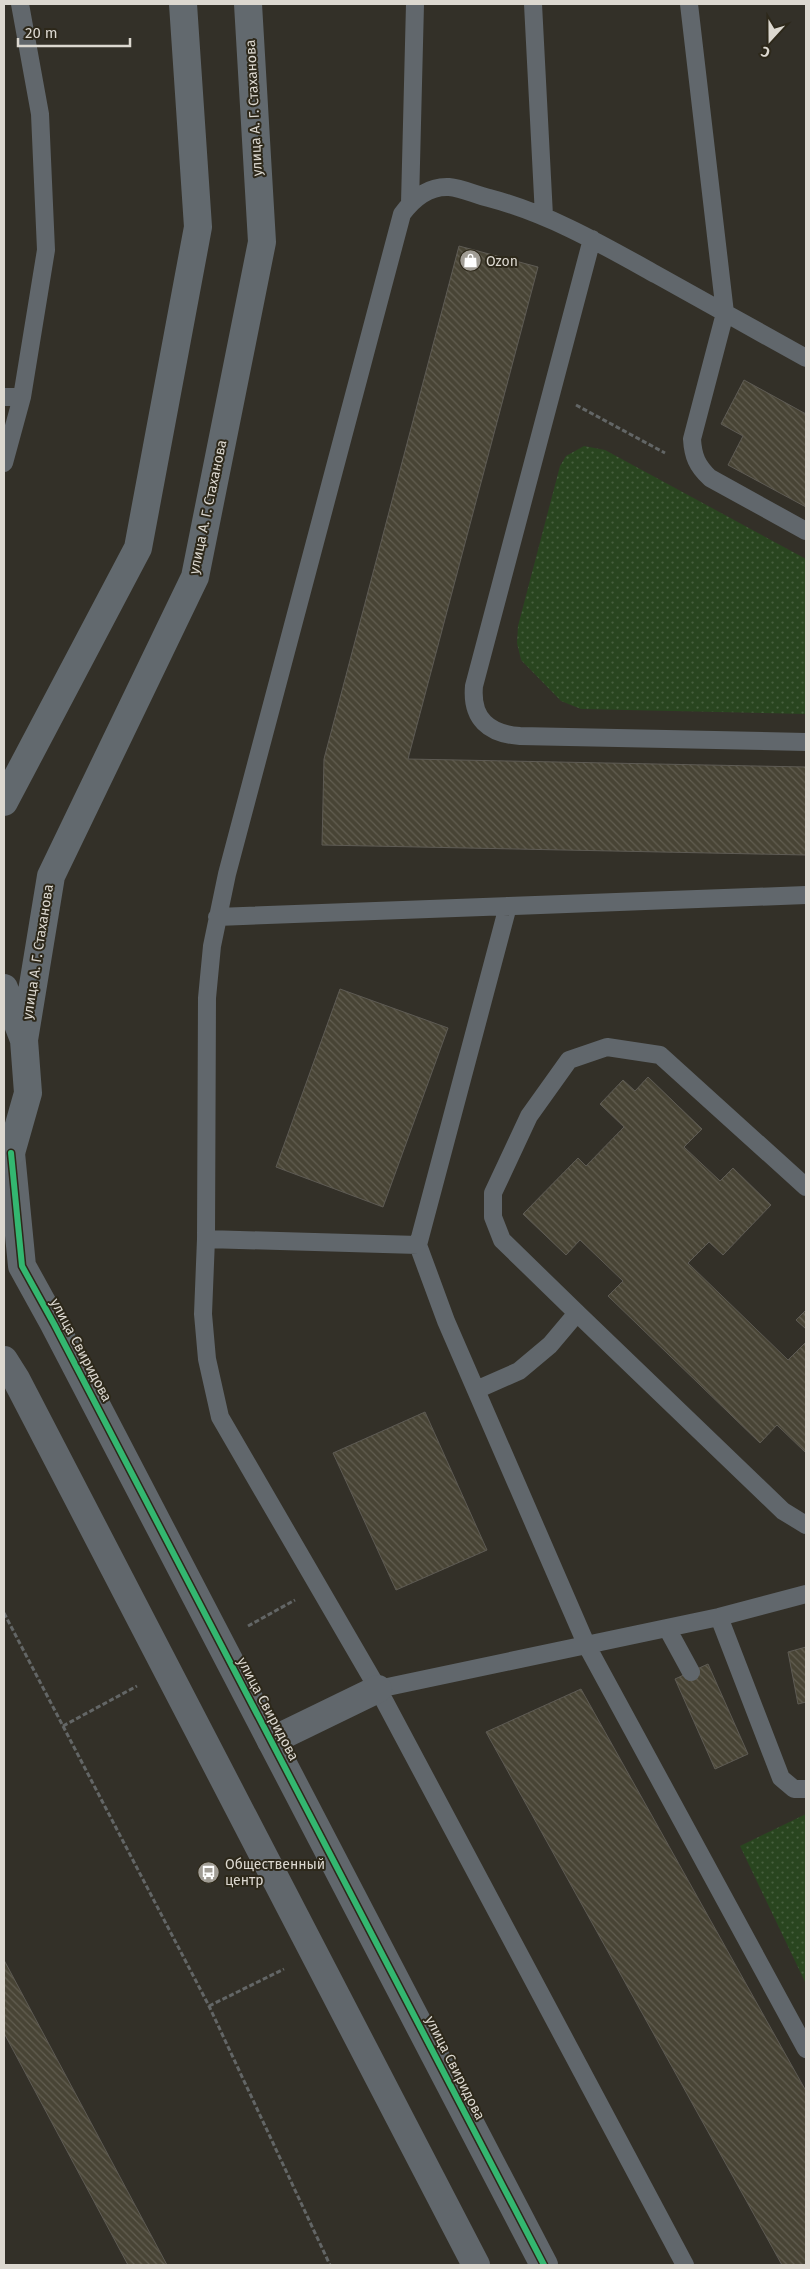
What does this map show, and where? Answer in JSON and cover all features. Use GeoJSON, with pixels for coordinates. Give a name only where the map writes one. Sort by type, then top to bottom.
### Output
{"type":"FeatureCollection","features":[{"type":"Feature","properties":{"kind":"main road"},"geometry":{"type":"LineString","coordinates":[[4,802],[138,548],[198,227],[183,4]]}},
{"type":"Feature","properties":{"kind":"main road","name":"улица А. Г. Стаханова"},"geometry":{"type":"LineString","coordinates":[[24,1040],[51,876],[195,576],[262,242],[248,4]]}},
{"type":"Feature","properties":{"kind":"main road"},"geometry":{"type":"LineString","coordinates":[[4,988],[24,1040],[28,1093],[7,1156]]}},
{"type":"Feature","properties":{"kind":"street","name":"улица Свиридова"},"geometry":{"type":"LineString","coordinates":[[7,1156],[22,1266],[59,1333],[544,2265]]}},
{"type":"Feature","properties":{"kind":"street"},"geometry":{"type":"LineString","coordinates":[[4,1360],[16,1379],[476,2265]]}},
{"type":"Feature","properties":{"kind":"street"},"geometry":{"type":"LineString","coordinates":[[271,1741],[378,1689]]}},
{"type":"Feature","properties":{"kind":"lane"},"geometry":{"type":"LineString","coordinates":[[4,464],[22,397],[46,250],[40,114],[20,4]]}},
{"type":"Feature","properties":{"kind":"lane"},"geometry":{"type":"LineString","coordinates":[[410,203],[414,4]]}},
{"type":"Feature","properties":{"kind":"lane"},"geometry":{"type":"LineString","coordinates":[[533,4],[544,216]]}},
{"type":"Feature","properties":{"kind":"lane"},"geometry":{"type":"LineString","coordinates":[[689,4],[725,314],[692,439],[695,460],[701,470],[710,478],[806,530]]}},
{"type":"Feature","properties":{"kind":"lane"},"geometry":{"type":"LineString","coordinates":[[685,2265],[378,1689],[220,1417],[207,1358],[203,1314],[206,1239],[207,998],[217,917],[402,214],[410,203],[419,195],[434,189],[449,187],[510,204],[544,216],[592,239],[806,358]]}},
{"type":"Feature","properties":{"kind":"lane"},"geometry":{"type":"LineString","coordinates":[[592,239],[474,686],[475,706],[483,722],[497,732],[520,736],[806,742]]}},
{"type":"Feature","properties":{"kind":"lane"},"geometry":{"type":"LineString","coordinates":[[4,397],[22,397]]}},
{"type":"Feature","properties":{"kind":"lane"},"geometry":{"type":"LineString","coordinates":[[217,917],[806,895]]}},
{"type":"Feature","properties":{"kind":"lane"},"geometry":{"type":"LineString","coordinates":[[508,906],[418,1246],[446,1322],[587,1646],[806,2049]]}},
{"type":"Feature","properties":{"kind":"lane"},"geometry":{"type":"LineString","coordinates":[[806,1187],[660,1055],[608,1047],[569,1060],[529,1116],[493,1193],[493,1218],[502,1240],[783,1511],[806,1525]]}},
{"type":"Feature","properties":{"kind":"lane"},"geometry":{"type":"LineString","coordinates":[[206,1239],[418,1246]]}},
{"type":"Feature","properties":{"kind":"lane"},"geometry":{"type":"LineString","coordinates":[[476,1390],[519,1371],[550,1345],[577,1313]]}},
{"type":"Feature","properties":{"kind":"lane"},"geometry":{"type":"LineString","coordinates":[[378,1689],[719,1617],[806,1594]]}},
{"type":"Feature","properties":{"kind":"lane"},"geometry":{"type":"LineString","coordinates":[[719,1617],[781,1778],[794,1790],[806,1789]]}},
{"type":"Feature","properties":{"kind":"lane"},"geometry":{"type":"LineString","coordinates":[[667,1628],[691,1672]]}},
{"type":"Feature","properties":{"kind":"path"},"geometry":{"type":"LineString","coordinates":[[552,392],[666,454]]}},
{"type":"Feature","properties":{"kind":"path"},"geometry":{"type":"LineString","coordinates":[[219,1641],[319,1587]]}},
{"type":"Feature","properties":{"kind":"path"},"geometry":{"type":"LineString","coordinates":[[4,1614],[209,2006],[330,2265]]}},
{"type":"Feature","properties":{"kind":"path"},"geometry":{"type":"LineString","coordinates":[[63,1726],[137,1685],[141,1694]]}},
{"type":"Feature","properties":{"kind":"path"},"geometry":{"type":"LineString","coordinates":[[209,2006],[284,1969],[279,1960]]}},
{"type":"Feature","properties":{"kind":"green space"},"geometry":{"type":"Polygon","coordinates":[[[584,446],[605,450],[806,559],[806,714],[581,709],[561,701],[521,660],[517,643],[518,626],[560,466],[566,456],[584,446]]]}},
{"type":"Feature","properties":{"kind":"green space"},"geometry":{"type":"Polygon","coordinates":[[[806,1814],[806,1984],[740,1846],[806,1814]]]}},
{"type":"Feature","properties":{"kind":"building"},"geometry":{"type":"Polygon","coordinates":[[[459,246],[538,267],[408,759],[806,767],[806,855],[322,845],[324,759],[459,246]]]}},
{"type":"Feature","properties":{"kind":"building"},"geometry":{"type":"Polygon","coordinates":[[[744,380],[806,414],[806,507],[728,465],[743,436],[721,424],[744,380]]]}},
{"type":"Feature","properties":{"kind":"building"},"geometry":{"type":"Polygon","coordinates":[[[340,989],[448,1028],[383,1207],[276,1167],[340,989]]]}},
{"type":"Feature","properties":{"kind":"building"},"geometry":{"type":"Polygon","coordinates":[[[648,1077],[702,1129],[684,1147],[720,1181],[733,1168],[771,1205],[723,1255],[709,1242],[688,1263],[788,1360],[806,1342],[806,1453],[777,1425],[760,1443],[608,1296],[623,1281],[580,1240],[566,1255],[523,1214],[578,1158],[586,1166],[624,1127],[600,1104],[623,1080],[635,1091],[648,1077]]]}},
{"type":"Feature","properties":{"kind":"building"},"geometry":{"type":"Polygon","coordinates":[[[806,1310],[806,1329],[796,1320],[806,1310]]]}},
{"type":"Feature","properties":{"kind":"building"},"geometry":{"type":"Polygon","coordinates":[[[425,1412],[487,1550],[396,1590],[333,1453],[425,1412]]]}},
{"type":"Feature","properties":{"kind":"building"},"geometry":{"type":"Polygon","coordinates":[[[806,1647],[806,1702],[798,1704],[788,1652],[806,1647]]]}},
{"type":"Feature","properties":{"kind":"building"},"geometry":{"type":"Polygon","coordinates":[[[708,1664],[748,1754],[715,1769],[675,1679],[708,1664]]]}},
{"type":"Feature","properties":{"kind":"building"},"geometry":{"type":"Polygon","coordinates":[[[581,1689],[806,2091],[806,2265],[782,2265],[486,1732],[581,1689]]]}},
{"type":"Feature","properties":{"kind":"building"},"geometry":{"type":"Polygon","coordinates":[[[4,1960],[167,2265],[128,2265],[4,2033],[4,1960]]]}},
{"type":"Feature","properties":{"kind":"cycle path"},"geometry":{"type":"LineString","coordinates":[[11,1153],[22,1266],[54,1324],[544,2265]]}},
{"type":"Feature","properties":{"kind":"place","name":"Ozon"},"geometry":{"type":"Point","coordinates":[470,261]}},
{"type":"Feature","properties":{"kind":"place","name":"Общественный центр"},"geometry":{"type":"Point","coordinates":[209,1872]}}]}
